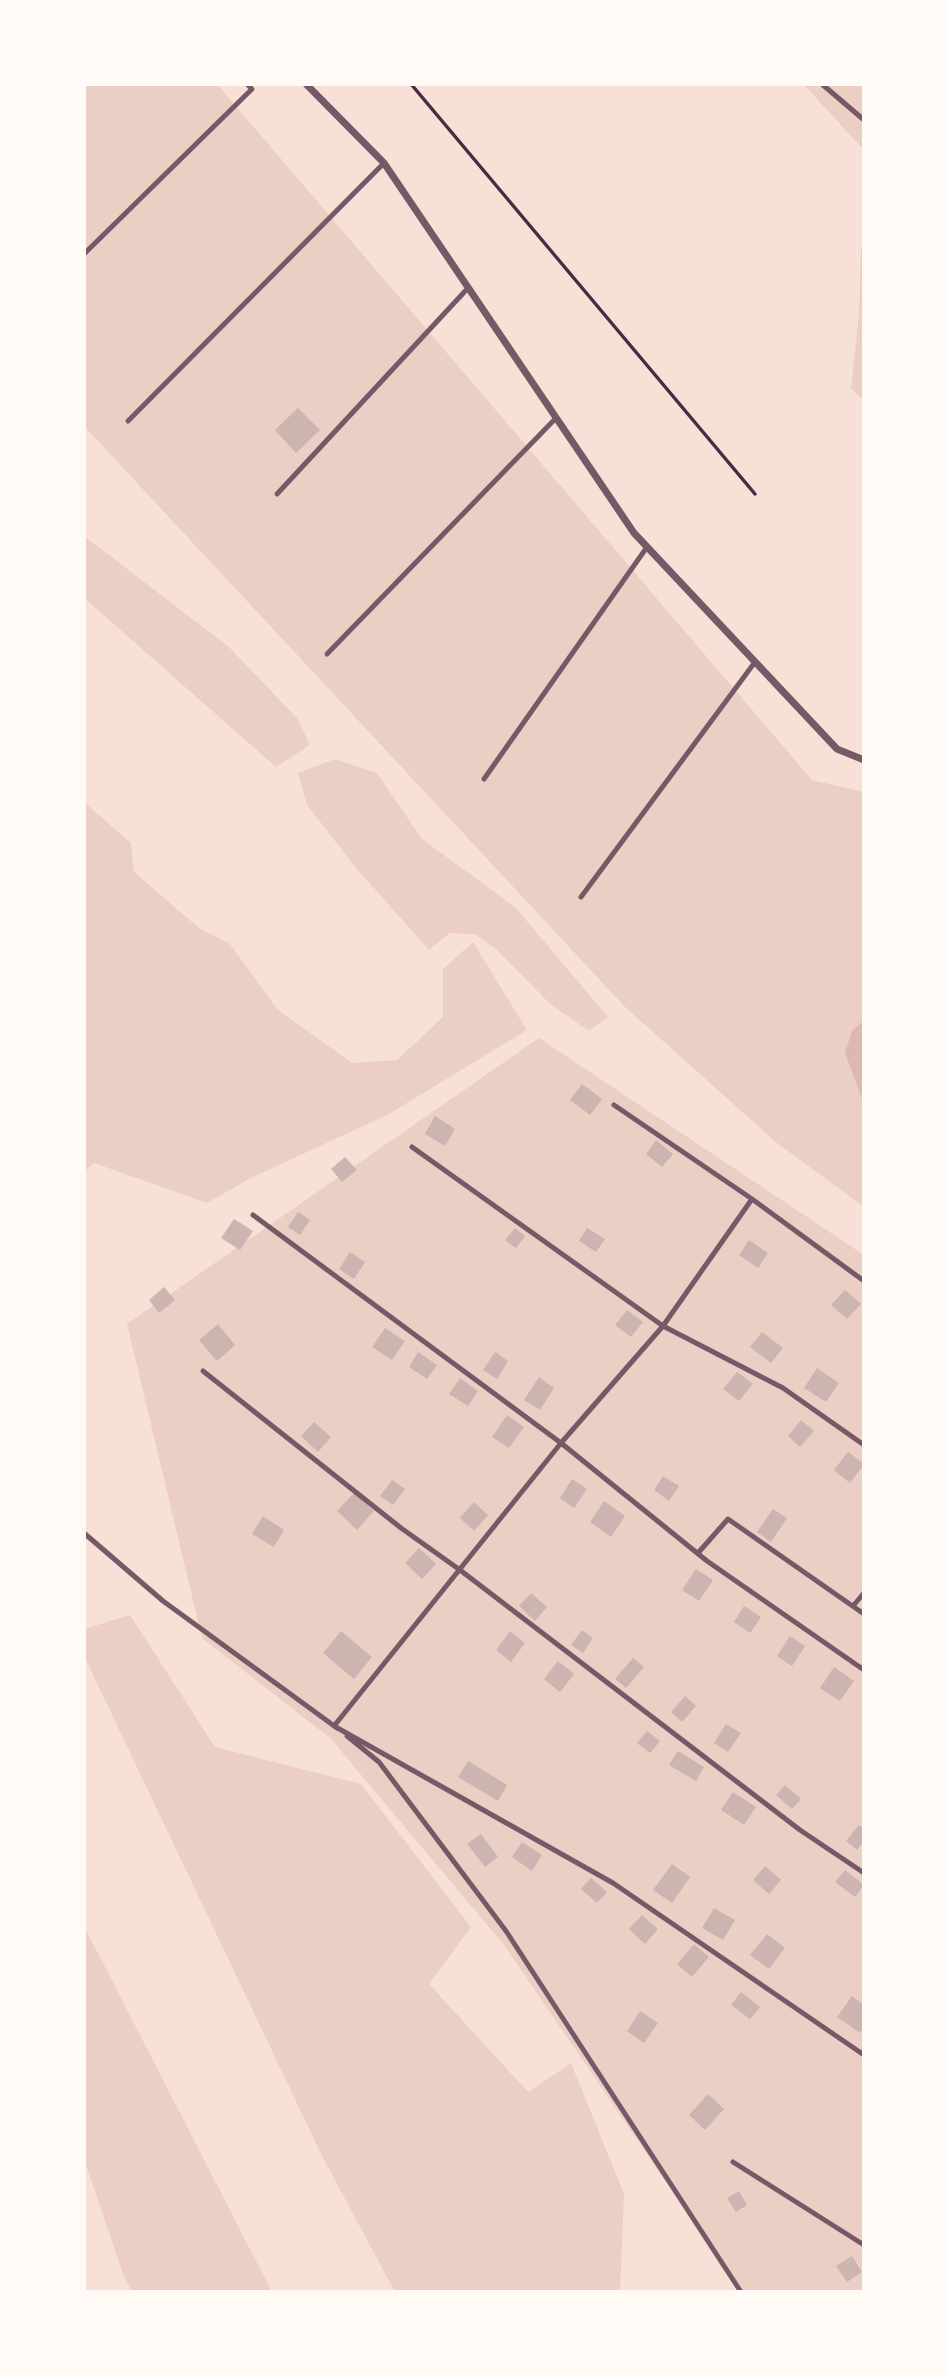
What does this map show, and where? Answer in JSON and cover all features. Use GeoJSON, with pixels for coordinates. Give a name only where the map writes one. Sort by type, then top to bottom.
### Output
{"type":"FeatureCollection","features":[{"type":"Feature","properties":{"kind":"street"},"geometry":{"type":"LineString","coordinates":[[306,84],[384,163],[634,533],[837,749],[864,760]]}},
{"type":"Feature","properties":{"kind":"lane"},"geometry":{"type":"LineString","coordinates":[[84,254],[252,89],[247,84]]}},
{"type":"Feature","properties":{"kind":"lane"},"geometry":{"type":"LineString","coordinates":[[823,85],[864,120]]}},
{"type":"Feature","properties":{"kind":"lane"},"geometry":{"type":"LineString","coordinates":[[128,421],[384,163]]}},
{"type":"Feature","properties":{"kind":"lane"},"geometry":{"type":"LineString","coordinates":[[277,494],[468,288]]}},
{"type":"Feature","properties":{"kind":"lane"},"geometry":{"type":"LineString","coordinates":[[327,654],[556,418]]}},
{"type":"Feature","properties":{"kind":"lane"},"geometry":{"type":"LineString","coordinates":[[484,779],[647,547]]}},
{"type":"Feature","properties":{"kind":"lane"},"geometry":{"type":"LineString","coordinates":[[580,897],[755,662]]}},
{"type":"Feature","properties":{"kind":"lane"},"geometry":{"type":"LineString","coordinates":[[614,1105],[752,1199],[864,1281]]}},
{"type":"Feature","properties":{"kind":"lane"},"geometry":{"type":"LineString","coordinates":[[412,1147],[663,1326],[783,1388],[864,1444]]}},
{"type":"Feature","properties":{"kind":"lane"},"geometry":{"type":"LineString","coordinates":[[334,1726],[561,1443],[663,1326],[752,1199]]}},
{"type":"Feature","properties":{"kind":"lane"},"geometry":{"type":"LineString","coordinates":[[253,1215],[561,1443],[698,1553],[864,1670]]}},
{"type":"Feature","properties":{"kind":"lane"},"geometry":{"type":"LineString","coordinates":[[203,1371],[401,1528],[460,1570],[789,1822],[864,1874]]}},
{"type":"Feature","properties":{"kind":"lane"},"geometry":{"type":"LineString","coordinates":[[698,1553],[728,1519],[864,1614]]}},
{"type":"Feature","properties":{"kind":"lane"},"geometry":{"type":"LineString","coordinates":[[84,1533],[163,1601],[379,1762],[506,1931],[741,2292]]}},
{"type":"Feature","properties":{"kind":"lane"},"geometry":{"type":"LineString","coordinates":[[853,1606],[864,1592]]}},
{"type":"Feature","properties":{"kind":"lane"},"geometry":{"type":"LineString","coordinates":[[334,1726],[613,1883],[864,2055]]}},
{"type":"Feature","properties":{"kind":"lane"},"geometry":{"type":"LineString","coordinates":[[733,2162],[864,2245]]}},
{"type":"Feature","properties":{"kind":"path"},"geometry":{"type":"LineString","coordinates":[[411,84],[755,494]]}},
{"type":"Feature","properties":{"kind":"shaded area"},"geometry":{"type":"Polygon","coordinates":[[[84,84],[217,84],[812,780],[864,792],[864,1207],[777,1143],[625,1007],[84,426],[84,84]]]}},
{"type":"Feature","properties":{"kind":"shaded area"},"geometry":{"type":"Polygon","coordinates":[[[803,84],[864,84],[864,150],[803,84]]]}},
{"type":"Feature","properties":{"kind":"shaded area"},"geometry":{"type":"Polygon","coordinates":[[[861,247],[864,247],[864,400],[851,389],[859,314],[861,247]]]}},
{"type":"Feature","properties":{"kind":"shaded area"},"geometry":{"type":"Polygon","coordinates":[[[84,536],[229,647],[297,718],[310,745],[276,767],[84,598],[84,536]]]}},
{"type":"Feature","properties":{"kind":"shaded area"},"geometry":{"type":"Polygon","coordinates":[[[335,759],[377,773],[422,839],[515,907],[608,1017],[589,1031],[550,1004],[497,950],[475,934],[450,933],[429,950],[356,868],[307,805],[298,773],[335,759]]]}},
{"type":"Feature","properties":{"kind":"shaded area"},"geometry":{"type":"Polygon","coordinates":[[[84,802],[131,843],[134,872],[200,929],[230,944],[277,1009],[352,1063],[397,1060],[443,1017],[443,969],[473,942],[527,1030],[389,1114],[251,1178],[207,1203],[94,1163],[84,1172],[84,802]]]}},
{"type":"Feature","properties":{"kind":"shaded area"},"geometry":{"type":"Polygon","coordinates":[[[864,1020],[864,1104],[845,1053],[852,1031],[864,1020]]]}},
{"type":"Feature","properties":{"kind":"shaded area"},"geometry":{"type":"Polygon","coordinates":[[[539,1038],[864,1255],[864,2292],[741,2292],[504,1945],[330,1738],[202,1638],[127,1324],[539,1038]]]}},
{"type":"Feature","properties":{"kind":"shaded area"},"geometry":{"type":"Polygon","coordinates":[[[130,1615],[215,1747],[361,1784],[471,1927],[429,1984],[528,2092],[571,2063],[624,2194],[620,2292],[395,2292],[323,2158],[84,1656],[84,1629],[130,1615]]]}},
{"type":"Feature","properties":{"kind":"shaded area"},"geometry":{"type":"Polygon","coordinates":[[[84,1926],[272,2292],[133,2292],[124,2277],[84,2159],[84,1926]]]}},
{"type":"Feature","properties":{"kind":"building"},"geometry":{"type":"Polygon","coordinates":[[[298,408],[320,430],[296,453],[275,430],[298,408]]]}},
{"type":"Feature","properties":{"kind":"building"},"geometry":{"type":"Polygon","coordinates":[[[582,1084],[602,1099],[590,1115],[570,1100],[582,1084]]]}},
{"type":"Feature","properties":{"kind":"building"},"geometry":{"type":"Polygon","coordinates":[[[435,1116],[455,1129],[445,1146],[425,1134],[435,1116]]]}},
{"type":"Feature","properties":{"kind":"building"},"geometry":{"type":"Polygon","coordinates":[[[656,1140],[673,1154],[662,1167],[646,1154],[656,1140]]]}},
{"type":"Feature","properties":{"kind":"building"},"geometry":{"type":"Polygon","coordinates":[[[345,1157],[357,1170],[342,1182],[331,1169],[345,1157]]]}},
{"type":"Feature","properties":{"kind":"building"},"geometry":{"type":"Polygon","coordinates":[[[298,1212],[310,1220],[300,1235],[288,1227],[298,1212]]]}},
{"type":"Feature","properties":{"kind":"building"},"geometry":{"type":"Polygon","coordinates":[[[234,1219],[253,1231],[240,1250],[221,1238],[234,1219]]]}},
{"type":"Feature","properties":{"kind":"building"},"geometry":{"type":"Polygon","coordinates":[[[515,1228],[525,1236],[516,1248],[505,1240],[515,1228]]]}},
{"type":"Feature","properties":{"kind":"building"},"geometry":{"type":"Polygon","coordinates":[[[587,1228],[605,1239],[596,1252],[579,1241],[587,1228]]]}},
{"type":"Feature","properties":{"kind":"building"},"geometry":{"type":"Polygon","coordinates":[[[749,1240],[768,1253],[758,1268],[739,1255],[749,1240]]]}},
{"type":"Feature","properties":{"kind":"building"},"geometry":{"type":"Polygon","coordinates":[[[350,1252],[365,1262],[354,1279],[339,1269],[350,1252]]]}},
{"type":"Feature","properties":{"kind":"building"},"geometry":{"type":"Polygon","coordinates":[[[164,1287],[175,1300],[159,1313],[149,1300],[164,1287]]]}},
{"type":"Feature","properties":{"kind":"building"},"geometry":{"type":"Polygon","coordinates":[[[845,1290],[861,1304],[847,1319],[831,1305],[845,1290]]]}},
{"type":"Feature","properties":{"kind":"building"},"geometry":{"type":"Polygon","coordinates":[[[627,1310],[643,1322],[631,1337],[615,1325],[627,1310]]]}},
{"type":"Feature","properties":{"kind":"building"},"geometry":{"type":"Polygon","coordinates":[[[218,1324],[235,1345],[217,1361],[199,1340],[218,1324]]]}},
{"type":"Feature","properties":{"kind":"building"},"geometry":{"type":"Polygon","coordinates":[[[385,1328],[405,1341],[392,1360],[372,1347],[385,1328]]]}},
{"type":"Feature","properties":{"kind":"building"},"geometry":{"type":"Polygon","coordinates":[[[762,1332],[783,1348],[771,1363],[750,1347],[762,1332]]]}},
{"type":"Feature","properties":{"kind":"building"},"geometry":{"type":"Polygon","coordinates":[[[418,1352],[437,1365],[427,1379],[409,1367],[418,1352]]]}},
{"type":"Feature","properties":{"kind":"building"},"geometry":{"type":"Polygon","coordinates":[[[495,1352],[508,1361],[497,1379],[483,1370],[495,1352]]]}},
{"type":"Feature","properties":{"kind":"building"},"geometry":{"type":"Polygon","coordinates":[[[817,1368],[839,1383],[826,1402],[804,1388],[817,1368]]]}},
{"type":"Feature","properties":{"kind":"building"},"geometry":{"type":"Polygon","coordinates":[[[737,1372],[753,1384],[739,1401],[723,1389],[737,1372]]]}},
{"type":"Feature","properties":{"kind":"building"},"geometry":{"type":"Polygon","coordinates":[[[539,1377],[554,1388],[540,1410],[524,1400],[539,1377]]]}},
{"type":"Feature","properties":{"kind":"building"},"geometry":{"type":"Polygon","coordinates":[[[460,1378],[478,1391],[468,1406],[449,1394],[460,1378]]]}},
{"type":"Feature","properties":{"kind":"building"},"geometry":{"type":"Polygon","coordinates":[[[507,1415],[524,1427],[509,1448],[492,1437],[507,1415]]]}},
{"type":"Feature","properties":{"kind":"building"},"geometry":{"type":"Polygon","coordinates":[[[801,1420],[814,1431],[800,1447],[788,1436],[801,1420]]]}},
{"type":"Feature","properties":{"kind":"building"},"geometry":{"type":"Polygon","coordinates":[[[314,1422],[331,1437],[318,1452],[301,1436],[314,1422]]]}},
{"type":"Feature","properties":{"kind":"building"},"geometry":{"type":"Polygon","coordinates":[[[848,1452],[864,1464],[850,1483],[834,1470],[848,1452]]]}},
{"type":"Feature","properties":{"kind":"building"},"geometry":{"type":"Polygon","coordinates":[[[663,1476],[679,1486],[669,1501],[654,1490],[663,1476]]]}},
{"type":"Feature","properties":{"kind":"building"},"geometry":{"type":"Polygon","coordinates":[[[572,1479],[587,1489],[574,1508],[560,1498],[572,1479]]]}},
{"type":"Feature","properties":{"kind":"building"},"geometry":{"type":"Polygon","coordinates":[[[392,1480],[405,1489],[393,1505],[380,1496],[392,1480]]]}},
{"type":"Feature","properties":{"kind":"building"},"geometry":{"type":"Polygon","coordinates":[[[354,1493],[374,1511],[357,1530],[337,1511],[354,1493]]]}},
{"type":"Feature","properties":{"kind":"building"},"geometry":{"type":"Polygon","coordinates":[[[604,1501],[625,1516],[611,1537],[590,1522],[604,1501]]]}},
{"type":"Feature","properties":{"kind":"building"},"geometry":{"type":"Polygon","coordinates":[[[474,1502],[488,1515],[474,1531],[460,1518],[474,1502]]]}},
{"type":"Feature","properties":{"kind":"building"},"geometry":{"type":"Polygon","coordinates":[[[773,1509],[787,1518],[771,1542],[757,1532],[773,1509]]]}},
{"type":"Feature","properties":{"kind":"building"},"geometry":{"type":"Polygon","coordinates":[[[263,1516],[284,1530],[274,1547],[252,1534],[263,1516]]]}},
{"type":"Feature","properties":{"kind":"building"},"geometry":{"type":"Polygon","coordinates":[[[419,1548],[436,1564],[422,1579],[405,1563],[419,1548]]]}},
{"type":"Feature","properties":{"kind":"building"},"geometry":{"type":"Polygon","coordinates":[[[696,1569],[713,1580],[699,1601],[682,1590],[696,1569]]]}},
{"type":"Feature","properties":{"kind":"building"},"geometry":{"type":"Polygon","coordinates":[[[531,1593],[547,1607],[535,1621],[519,1606],[531,1593]]]}},
{"type":"Feature","properties":{"kind":"building"},"geometry":{"type":"Polygon","coordinates":[[[744,1606],[761,1617],[750,1633],[734,1622],[744,1606]]]}},
{"type":"Feature","properties":{"kind":"building"},"geometry":{"type":"Polygon","coordinates":[[[582,1630],[593,1638],[583,1653],[571,1645],[582,1630]]]}},
{"type":"Feature","properties":{"kind":"building"},"geometry":{"type":"Polygon","coordinates":[[[341,1631],[372,1657],[354,1679],[323,1653],[341,1631]]]}},
{"type":"Feature","properties":{"kind":"building"},"geometry":{"type":"Polygon","coordinates":[[[510,1631],[525,1643],[511,1662],[496,1650],[510,1631]]]}},
{"type":"Feature","properties":{"kind":"building"},"geometry":{"type":"Polygon","coordinates":[[[790,1636],[805,1646],[792,1666],[777,1656],[790,1636]]]}},
{"type":"Feature","properties":{"kind":"building"},"geometry":{"type":"Polygon","coordinates":[[[633,1658],[644,1667],[626,1688],[615,1679],[633,1658]]]}},
{"type":"Feature","properties":{"kind":"building"},"geometry":{"type":"Polygon","coordinates":[[[558,1661],[574,1674],[560,1692],[544,1679],[558,1661]]]}},
{"type":"Feature","properties":{"kind":"building"},"geometry":{"type":"Polygon","coordinates":[[[834,1667],[854,1681],[840,1701],[820,1688],[834,1667]]]}},
{"type":"Feature","properties":{"kind":"building"},"geometry":{"type":"Polygon","coordinates":[[[685,1696],[696,1706],[682,1722],[671,1712],[685,1696]]]}},
{"type":"Feature","properties":{"kind":"building"},"geometry":{"type":"Polygon","coordinates":[[[726,1724],[741,1733],[728,1752],[714,1743],[726,1724]]]}},
{"type":"Feature","properties":{"kind":"building"},"geometry":{"type":"Polygon","coordinates":[[[647,1731],[660,1741],[650,1753],[637,1743],[647,1731]]]}},
{"type":"Feature","properties":{"kind":"building"},"geometry":{"type":"Polygon","coordinates":[[[678,1751],[704,1767],[696,1781],[669,1765],[678,1751]]]}},
{"type":"Feature","properties":{"kind":"building"},"geometry":{"type":"Polygon","coordinates":[[[468,1761],[507,1785],[498,1801],[458,1777],[468,1761]]]}},
{"type":"Feature","properties":{"kind":"building"},"geometry":{"type":"Polygon","coordinates":[[[785,1785],[801,1799],[792,1809],[776,1795],[785,1785]]]}},
{"type":"Feature","properties":{"kind":"building"},"geometry":{"type":"Polygon","coordinates":[[[733,1792],[756,1807],[744,1825],[721,1810],[733,1792]]]}},
{"type":"Feature","properties":{"kind":"building"},"geometry":{"type":"Polygon","coordinates":[[[859,1825],[864,1829],[864,1841],[857,1850],[846,1841],[859,1825]]]}},
{"type":"Feature","properties":{"kind":"building"},"geometry":{"type":"Polygon","coordinates":[[[481,1834],[498,1857],[485,1867],[467,1844],[481,1834]]]}},
{"type":"Feature","properties":{"kind":"building"},"geometry":{"type":"Polygon","coordinates":[[[522,1842],[542,1855],[532,1871],[512,1857],[522,1842]]]}},
{"type":"Feature","properties":{"kind":"building"},"geometry":{"type":"Polygon","coordinates":[[[672,1864],[690,1877],[672,1903],[653,1890],[672,1864]]]}},
{"type":"Feature","properties":{"kind":"building"},"geometry":{"type":"Polygon","coordinates":[[[765,1866],[781,1880],[769,1894],[753,1880],[765,1866]]]}},
{"type":"Feature","properties":{"kind":"building"},"geometry":{"type":"Polygon","coordinates":[[[845,1870],[864,1885],[855,1897],[835,1882],[845,1870]]]}},
{"type":"Feature","properties":{"kind":"building"},"geometry":{"type":"Polygon","coordinates":[[[591,1878],[607,1892],[597,1903],[581,1889],[591,1878]]]}},
{"type":"Feature","properties":{"kind":"building"},"geometry":{"type":"Polygon","coordinates":[[[714,1908],[735,1920],[723,1940],[702,1928],[714,1908]]]}},
{"type":"Feature","properties":{"kind":"building"},"geometry":{"type":"Polygon","coordinates":[[[642,1915],[658,1929],[645,1944],[629,1929],[642,1915]]]}},
{"type":"Feature","properties":{"kind":"building"},"geometry":{"type":"Polygon","coordinates":[[[767,1934],[785,1948],[769,1969],[750,1955],[767,1934]]]}},
{"type":"Feature","properties":{"kind":"building"},"geometry":{"type":"Polygon","coordinates":[[[694,1944],[709,1957],[692,1977],[677,1964],[694,1944]]]}},
{"type":"Feature","properties":{"kind":"building"},"geometry":{"type":"Polygon","coordinates":[[[741,1992],[760,2007],[750,2019],[731,2005],[741,1992]]]}},
{"type":"Feature","properties":{"kind":"building"},"geometry":{"type":"Polygon","coordinates":[[[852,1996],[864,2005],[864,2028],[860,2033],[837,2017],[852,1996]]]}},
{"type":"Feature","properties":{"kind":"building"},"geometry":{"type":"Polygon","coordinates":[[[640,2011],[658,2023],[644,2043],[627,2031],[640,2011]]]}},
{"type":"Feature","properties":{"kind":"building"},"geometry":{"type":"Polygon","coordinates":[[[708,2094],[724,2109],[705,2130],[689,2115],[708,2094]]]}},
{"type":"Feature","properties":{"kind":"building"},"geometry":{"type":"Polygon","coordinates":[[[739,2191],[747,2205],[736,2212],[727,2198],[739,2191]]]}},
{"type":"Feature","properties":{"kind":"building"},"geometry":{"type":"Polygon","coordinates":[[[852,2256],[862,2272],[847,2282],[836,2266],[852,2256]]]}}]}
